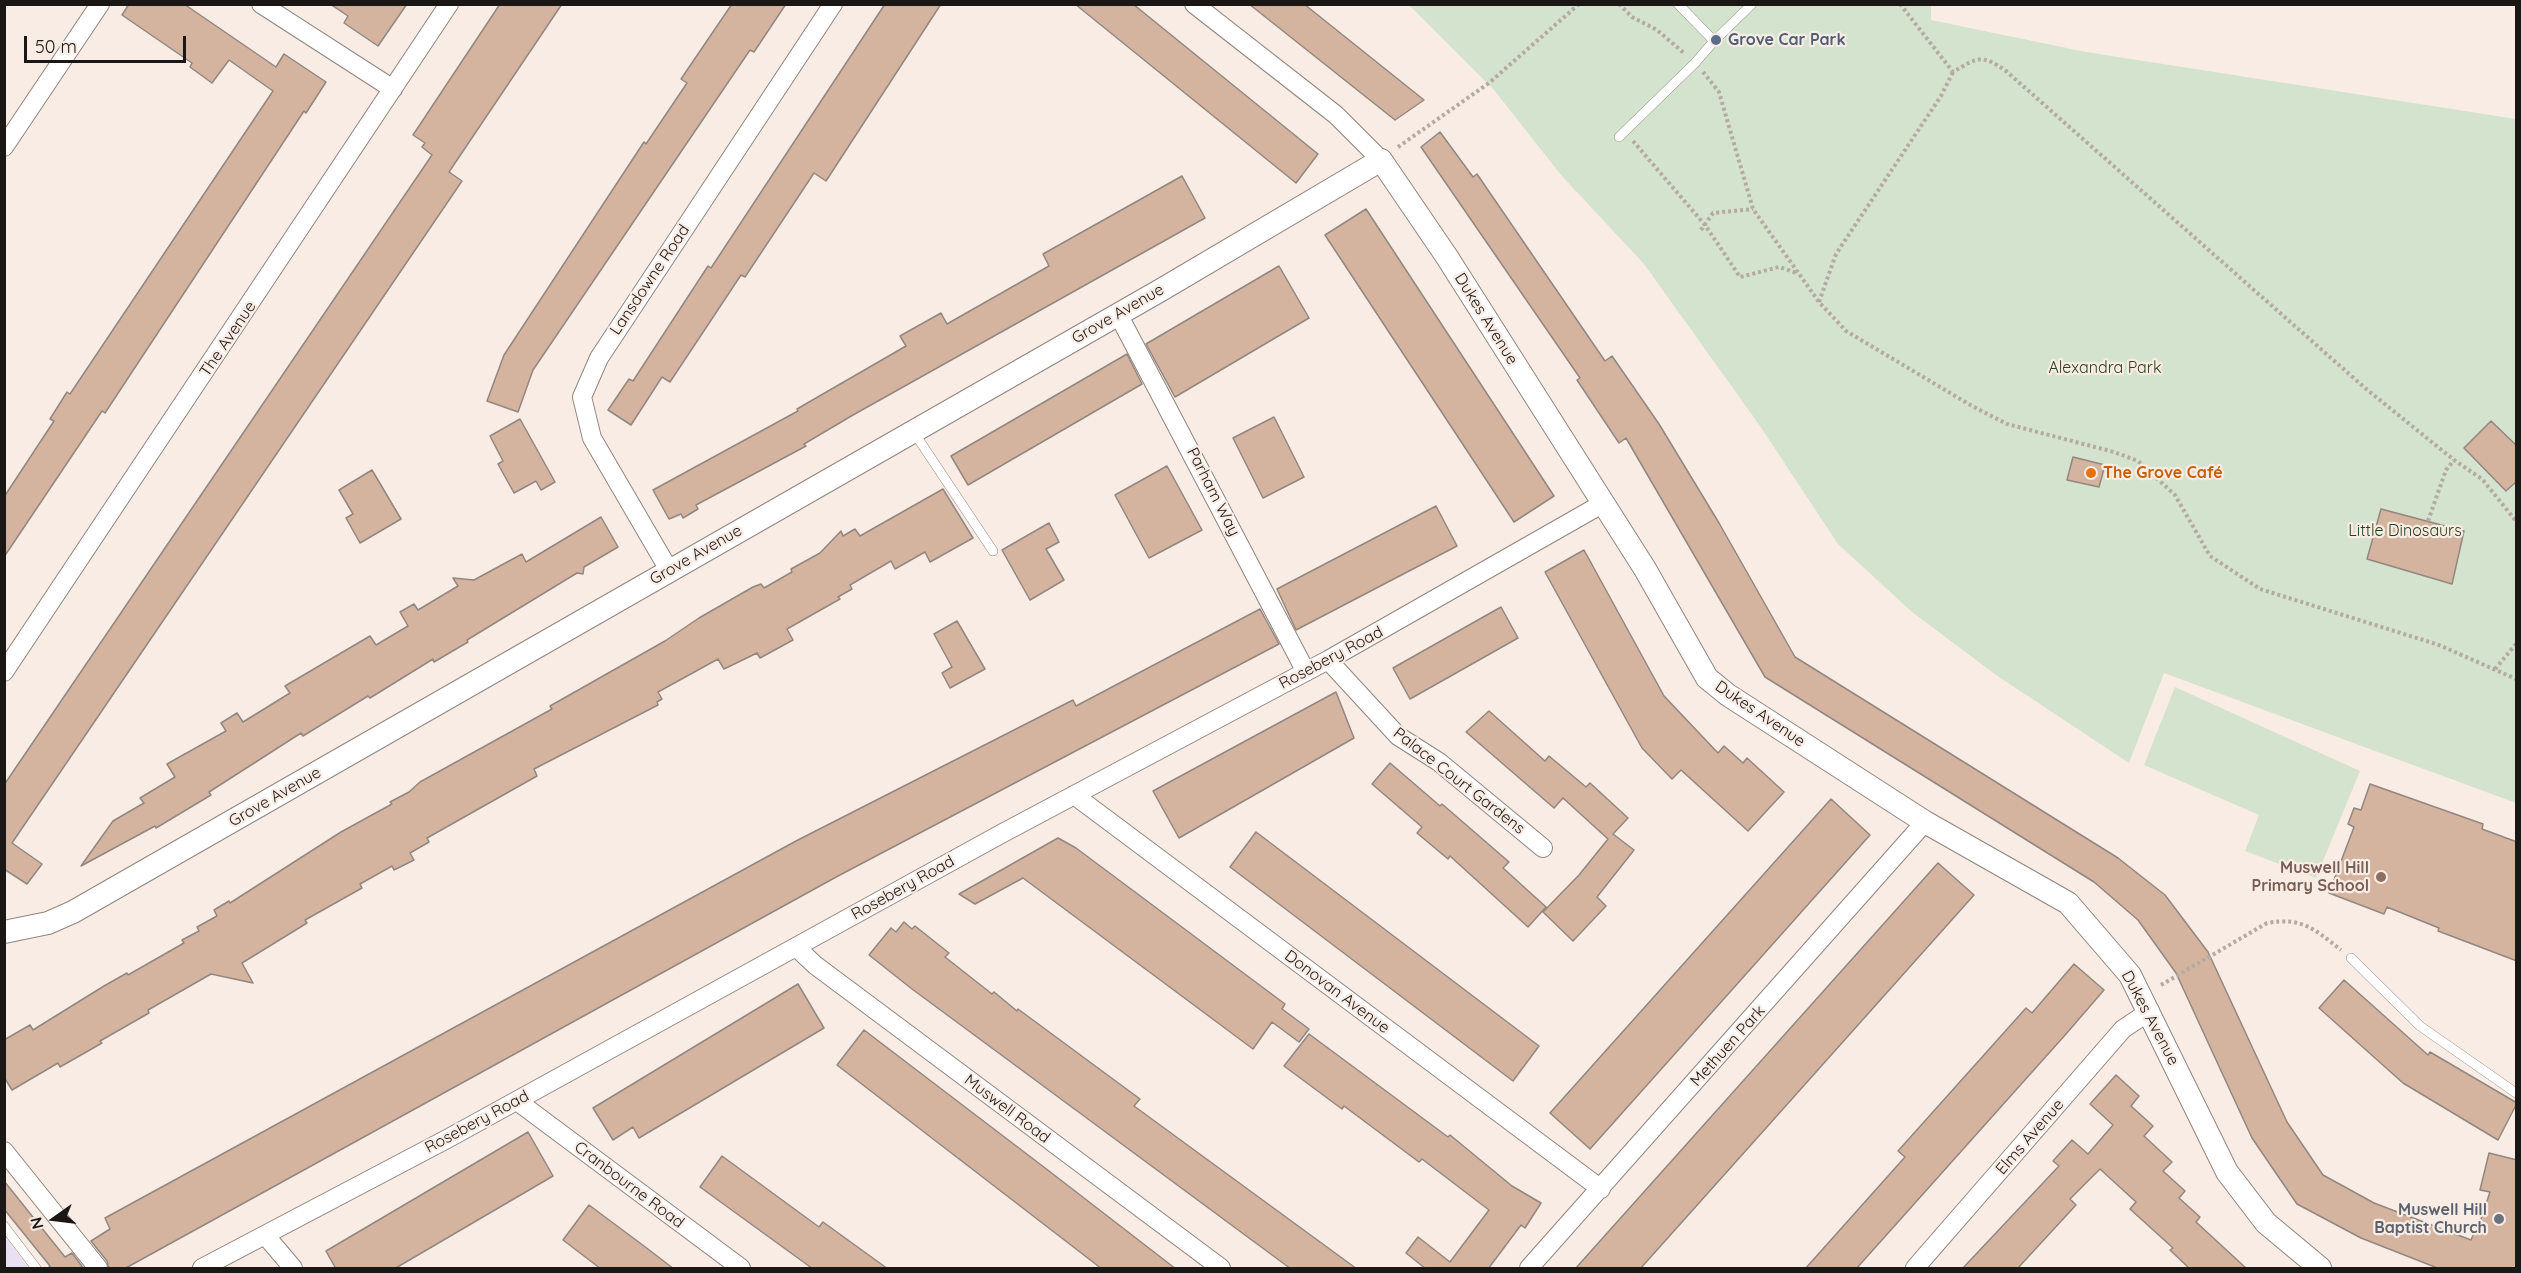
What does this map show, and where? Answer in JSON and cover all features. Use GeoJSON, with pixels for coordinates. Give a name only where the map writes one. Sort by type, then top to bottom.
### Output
{"type":"FeatureCollection","features":[{"type":"Feature","properties":{"kind":"street"},"geometry":{"type":"LineString","coordinates":[[4,147],[100,4]]}},
{"type":"Feature","properties":{"kind":"street"},"geometry":{"type":"LineString","coordinates":[[261,4],[393,89]]}},
{"type":"Feature","properties":{"kind":"street","name":"The Avenue"},"geometry":{"type":"LineString","coordinates":[[4,672],[449,4]]}},
{"type":"Feature","properties":{"kind":"street","name":"Lansdowne Road"},"geometry":{"type":"LineString","coordinates":[[669,570],[592,438],[582,397],[599,358],[833,4]]}},
{"type":"Feature","properties":{"kind":"street","name":"Dukes Avenue"},"geometry":{"type":"LineString","coordinates":[[1194,4],[1336,115],[1381,160],[1447,257],[1645,569],[1707,678],[1728,695],[1925,822],[2068,903],[2130,975],[2150,1011],[2227,1172],[2266,1223],[2318,1268]]}},
{"type":"Feature","properties":{"kind":"street","name":"Grove Avenue"},"geometry":{"type":"LineString","coordinates":[[4,932],[48,923],[73,912],[1118,314],[1381,160]]}},
{"type":"Feature","properties":{"kind":"street","name":"Parham Way"},"geometry":{"type":"LineString","coordinates":[[1118,314],[1306,672]]}},
{"type":"Feature","properties":{"kind":"street","name":"Rosebery Road"},"geometry":{"type":"LineString","coordinates":[[202,1269],[517,1101],[1074,795],[1328,660],[1602,504]]}},
{"type":"Feature","properties":{"kind":"street","name":"Palace Court Gardens"},"geometry":{"type":"LineString","coordinates":[[1328,660],[1398,736],[1439,762],[1543,848]]}},
{"type":"Feature","properties":{"kind":"street","name":"Donovan Avenue"},"geometry":{"type":"LineString","coordinates":[[1074,795],[1601,1189]]}},
{"type":"Feature","properties":{"kind":"street","name":"Methuen Park"},"geometry":{"type":"LineString","coordinates":[[1529,1269],[1925,822]]}},
{"type":"Feature","properties":{"kind":"street","name":"Muswell Road"},"geometry":{"type":"LineString","coordinates":[[796,947],[815,965],[1221,1269]]}},
{"type":"Feature","properties":{"kind":"street","name":"Elms Avenue"},"geometry":{"type":"LineString","coordinates":[[1915,1269],[2124,1029],[2150,1011]]}},
{"type":"Feature","properties":{"kind":"street","name":"Cranbourne Road"},"geometry":{"type":"LineString","coordinates":[[517,1101],[741,1269]]}},
{"type":"Feature","properties":{"kind":"street"},"geometry":{"type":"LineString","coordinates":[[4,1151],[98,1269]]}},
{"type":"Feature","properties":{"kind":"street"},"geometry":{"type":"LineString","coordinates":[[265,1235],[293,1269]]}},
{"type":"Feature","properties":{"kind":"lane"},"geometry":{"type":"LineString","coordinates":[[1678,4],[1714,41]]}},
{"type":"Feature","properties":{"kind":"lane"},"geometry":{"type":"LineString","coordinates":[[1622,134],[1752,4]]}},
{"type":"Feature","properties":{"kind":"lane"},"geometry":{"type":"LineString","coordinates":[[913,431],[993,551]]}},
{"type":"Feature","properties":{"kind":"lane"},"geometry":{"type":"LineString","coordinates":[[2351,958],[2420,1026],[2517,1093]]}},
{"type":"Feature","properties":{"kind":"lane"},"geometry":{"type":"LineString","coordinates":[[4,1226],[36,1269]]}},
{"type":"Feature","properties":{"kind":"path"},"geometry":{"type":"LineString","coordinates":[[1381,160],[1489,83],[1579,4]]}},
{"type":"Feature","properties":{"kind":"path"},"geometry":{"type":"LineString","coordinates":[[1619,4],[1632,16],[1657,30],[1695,63],[1719,92],[1753,209],[1818,302],[1846,332],[1981,411],[2007,423],[2042,435],[2114,452],[2138,461],[2175,495],[2210,556],[2260,589],[2439,645],[2517,679]]}},
{"type":"Feature","properties":{"kind":"path"},"geometry":{"type":"LineString","coordinates":[[1900,4],[1953,72]]}},
{"type":"Feature","properties":{"kind":"path"},"geometry":{"type":"LineString","coordinates":[[1818,302],[1836,254],[1941,96],[1953,72],[1973,60],[1989,59],[2006,71],[2366,388],[2454,460],[2482,479],[2517,521]]}},
{"type":"Feature","properties":{"kind":"path"},"geometry":{"type":"LineString","coordinates":[[1622,134],[1705,225],[1740,277],[1779,267],[1798,273]]}},
{"type":"Feature","properties":{"kind":"path"},"geometry":{"type":"LineString","coordinates":[[1701,230],[1713,213],[1753,209]]}},
{"type":"Feature","properties":{"kind":"path"},"geometry":{"type":"LineString","coordinates":[[2428,521],[2446,470],[2454,460]]}},
{"type":"Feature","properties":{"kind":"path"},"geometry":{"type":"LineString","coordinates":[[2495,669],[2517,644]]}},
{"type":"Feature","properties":{"kind":"path"},"geometry":{"type":"LineString","coordinates":[[2161,985],[2267,923],[2283,921],[2308,924],[2351,958]]}},
{"type":"Feature","properties":{"kind":"shaded area"},"geometry":{"type":"Polygon","coordinates":[[[5,1237],[29,1268],[5,1268],[5,1237]]]}},
{"type":"Feature","properties":{"kind":"green space","name":"Alexandra Park"},"geometry":{"type":"Polygon","coordinates":[[[1409,5],[1931,5],[1931,20],[2086,52],[2516,119],[2516,803],[2164,673],[2129,763],[1996,675],[1912,612],[1838,544],[1760,426],[1644,264],[1561,175],[1494,90],[1409,5]]]}},
{"type":"Feature","properties":{"kind":"green space"},"geometry":{"type":"Polygon","coordinates":[[[2175,687],[2360,771],[2316,878],[2245,851],[2259,815],[2144,765],[2175,687]]]}},
{"type":"Feature","properties":{"kind":"building"},"geometry":{"type":"Polygon","coordinates":[[[129,4],[184,4],[276,67],[284,54],[326,82],[306,113],[304,111],[105,413],[102,411],[4,557],[4,497],[54,421],[50,419],[67,392],[70,394],[273,91],[229,60],[212,83],[190,67],[192,63],[122,15],[129,4]]]}},
{"type":"Feature","properties":{"kind":"building"},"geometry":{"type":"Polygon","coordinates":[[[330,4],[407,4],[378,46],[344,23],[348,16],[330,4]]]}},
{"type":"Feature","properties":{"kind":"building"},"geometry":{"type":"Polygon","coordinates":[[[500,4],[562,4],[449,172],[462,181],[12,843],[42,864],[27,884],[4,869],[4,785],[432,155],[422,147],[425,143],[413,135],[500,4]]]}},
{"type":"Feature","properties":{"kind":"building"},"geometry":{"type":"Polygon","coordinates":[[[732,4],[786,4],[754,52],[750,50],[533,370],[518,412],[487,401],[504,355],[644,142],[646,144],[687,83],[681,79],[732,4]]]}},
{"type":"Feature","properties":{"kind":"building"},"geometry":{"type":"Polygon","coordinates":[[[885,4],[941,4],[826,181],[814,173],[745,277],[741,275],[670,382],[662,377],[631,425],[608,410],[629,379],[633,381],[708,266],[711,268],[885,4]]]}},
{"type":"Feature","properties":{"kind":"building"},"geometry":{"type":"Polygon","coordinates":[[[1075,4],[1133,4],[1318,154],[1296,183],[1075,4]]]}},
{"type":"Feature","properties":{"kind":"building"},"geometry":{"type":"Polygon","coordinates":[[[1249,4],[1304,4],[1424,100],[1395,120],[1249,4]]]}},
{"type":"Feature","properties":{"kind":"building"},"geometry":{"type":"Polygon","coordinates":[[[1440,132],[1473,177],[1477,174],[1605,361],[1612,356],[1659,424],[1719,523],[1795,657],[2118,858],[2165,895],[2208,952],[2287,1122],[2323,1175],[2374,1203],[2471,1240],[2474,1233],[2476,1234],[2490,1192],[2480,1190],[2489,1153],[2517,1160],[2517,1269],[2440,1269],[2361,1238],[2297,1204],[2252,1138],[2176,973],[2138,920],[2094,882],[1765,677],[1626,438],[1619,443],[1577,380],[1580,378],[1421,147],[1440,132]]]}},
{"type":"Feature","properties":{"kind":"building"},"geometry":{"type":"Polygon","coordinates":[[[1182,176],[1205,218],[853,415],[804,444],[806,446],[696,505],[698,509],[683,518],[681,514],[669,519],[653,490],[798,411],[797,409],[906,346],[900,336],[941,313],[947,324],[1049,266],[1043,254],[1182,176]]]}},
{"type":"Feature","properties":{"kind":"building"},"geometry":{"type":"Polygon","coordinates":[[[1366,209],[1554,496],[1514,522],[1325,235],[1366,209]]]}},
{"type":"Feature","properties":{"kind":"building"},"geometry":{"type":"Polygon","coordinates":[[[1279,266],[1309,318],[1175,397],[1146,344],[1279,266]]]}},
{"type":"Feature","properties":{"kind":"building"},"geometry":{"type":"Polygon","coordinates":[[[1127,354],[1142,384],[968,485],[951,456],[1127,354]]]}},
{"type":"Feature","properties":{"kind":"building"},"geometry":{"type":"Polygon","coordinates":[[[1274,417],[1304,477],[1263,498],[1233,438],[1274,417]]]}},
{"type":"Feature","properties":{"kind":"building"},"geometry":{"type":"Polygon","coordinates":[[[520,419],[555,482],[541,490],[536,481],[514,493],[498,464],[503,461],[490,436],[520,419]]]}},
{"type":"Feature","properties":{"kind":"building"},"geometry":{"type":"Polygon","coordinates":[[[2491,421],[2517,446],[2517,481],[2506,491],[2464,448],[2491,421]]]}},
{"type":"Feature","properties":{"kind":"building"},"geometry":{"type":"Polygon","coordinates":[[[2073,457],[2105,465],[2099,487],[2067,480],[2073,457]]]}},
{"type":"Feature","properties":{"kind":"building"},"geometry":{"type":"Polygon","coordinates":[[[1167,466],[1202,530],[1149,558],[1115,495],[1167,466]]]}},
{"type":"Feature","properties":{"kind":"building"},"geometry":{"type":"Polygon","coordinates":[[[372,470],[401,519],[360,543],[346,518],[353,514],[339,490],[372,470]]]}},
{"type":"Feature","properties":{"kind":"building"},"geometry":{"type":"Polygon","coordinates":[[[943,489],[973,538],[930,562],[925,552],[895,569],[891,561],[850,585],[852,589],[838,597],[840,599],[787,629],[793,640],[760,658],[757,653],[724,669],[718,659],[658,692],[662,699],[657,702],[658,705],[534,769],[537,776],[427,838],[429,842],[410,853],[414,860],[394,870],[392,866],[360,884],[362,888],[305,920],[307,923],[242,963],[253,983],[211,974],[148,1010],[149,1013],[100,1041],[102,1043],[60,1067],[58,1063],[12,1090],[4,1077],[4,1040],[30,1025],[33,1030],[104,986],[184,943],[182,940],[199,931],[197,927],[217,916],[214,910],[229,901],[230,903],[341,832],[392,804],[390,802],[409,792],[420,782],[552,709],[550,706],[665,641],[699,618],[753,587],[761,584],[764,588],[792,572],[791,569],[820,553],[841,531],[843,536],[855,529],[860,536],[943,489]]]}},
{"type":"Feature","properties":{"kind":"building"},"geometry":{"type":"Polygon","coordinates":[[[1436,506],[1457,546],[1296,630],[1277,589],[1436,506]]]}},
{"type":"Feature","properties":{"kind":"building"},"geometry":{"type":"Polygon","coordinates":[[[2381,509],[2464,531],[2452,584],[2367,559],[2381,509]]]}},
{"type":"Feature","properties":{"kind":"building"},"geometry":{"type":"Polygon","coordinates":[[[601,517],[618,547],[584,567],[583,574],[577,573],[434,662],[433,659],[303,736],[301,733],[209,792],[211,795],[156,828],[155,826],[81,866],[113,821],[144,803],[140,798],[175,777],[167,764],[226,731],[221,723],[237,713],[243,722],[290,693],[285,686],[370,636],[376,645],[408,626],[400,612],[414,604],[418,610],[458,586],[453,578],[474,580],[522,554],[526,562],[601,517]]]}},
{"type":"Feature","properties":{"kind":"building"},"geometry":{"type":"Polygon","coordinates":[[[1049,523],[1059,542],[1046,549],[1064,580],[1030,600],[1002,550],[1049,523]]]}},
{"type":"Feature","properties":{"kind":"building"},"geometry":{"type":"Polygon","coordinates":[[[1584,550],[1664,696],[1718,753],[1724,746],[1743,763],[1747,758],[1784,792],[1748,831],[1681,770],[1672,779],[1642,748],[1545,572],[1584,550]]]}},
{"type":"Feature","properties":{"kind":"building"},"geometry":{"type":"Polygon","coordinates":[[[1501,607],[1518,638],[1410,699],[1393,668],[1501,607]]]}},
{"type":"Feature","properties":{"kind":"building"},"geometry":{"type":"Polygon","coordinates":[[[1260,609],[1279,644],[838,876],[124,1269],[109,1269],[107,1261],[91,1241],[110,1229],[105,1218],[796,841],[1073,700],[1076,706],[1260,609]]]}},
{"type":"Feature","properties":{"kind":"building"},"geometry":{"type":"Polygon","coordinates":[[[957,621],[985,669],[950,688],[942,673],[952,667],[934,634],[957,621]]]}},
{"type":"Feature","properties":{"kind":"building"},"geometry":{"type":"Polygon","coordinates":[[[1336,692],[1354,738],[1179,838],[1153,791],[1336,692]]]}},
{"type":"Feature","properties":{"kind":"building"},"geometry":{"type":"Polygon","coordinates":[[[1489,711],[1545,761],[1549,756],[1586,787],[1590,783],[1628,818],[1613,834],[1634,850],[1597,897],[1606,906],[1573,941],[1543,912],[1579,875],[1608,839],[1563,798],[1554,808],[1466,732],[1489,711]]]}},
{"type":"Feature","properties":{"kind":"building"},"geometry":{"type":"Polygon","coordinates":[[[1390,763],[1509,862],[1503,868],[1546,907],[1528,927],[1450,856],[1448,859],[1417,833],[1422,827],[1372,784],[1390,763]]]}},
{"type":"Feature","properties":{"kind":"building"},"geometry":{"type":"Polygon","coordinates":[[[2370,784],[2483,824],[2482,829],[2517,842],[2517,961],[2438,931],[2439,928],[2387,907],[2384,914],[2329,893],[2354,827],[2348,824],[2354,808],[2361,810],[2370,784]]]}},
{"type":"Feature","properties":{"kind":"building"},"geometry":{"type":"Polygon","coordinates":[[[1831,799],[1870,835],[1590,1149],[1550,1113],[1831,799]]]}},
{"type":"Feature","properties":{"kind":"building"},"geometry":{"type":"Polygon","coordinates":[[[1256,832],[1539,1046],[1513,1081],[1230,867],[1256,832]]]}},
{"type":"Feature","properties":{"kind":"building"},"geometry":{"type":"Polygon","coordinates":[[[1058,838],[1076,848],[1285,1004],[1282,1009],[1309,1029],[1299,1042],[1272,1022],[1253,1049],[1023,878],[975,904],[959,894],[1058,838]]]}},
{"type":"Feature","properties":{"kind":"building"},"geometry":{"type":"Polygon","coordinates":[[[1938,863],[1974,895],[1640,1269],[1575,1269],[1938,863]]]}},
{"type":"Feature","properties":{"kind":"building"},"geometry":{"type":"Polygon","coordinates":[[[904,922],[912,929],[915,926],[949,953],[945,957],[992,994],[994,992],[1017,1011],[1018,1009],[1140,1099],[1134,1106],[1357,1269],[1291,1269],[912,989],[869,955],[891,928],[896,932],[904,922]]]}},
{"type":"Feature","properties":{"kind":"building"},"geometry":{"type":"Polygon","coordinates":[[[2074,964],[2104,990],[2066,1034],[1856,1269],[1805,1269],[1905,1157],[1898,1151],[2026,1008],[2032,1013],[2074,964]]]}},
{"type":"Feature","properties":{"kind":"building"},"geometry":{"type":"Polygon","coordinates":[[[2344,980],[2428,1055],[2430,1052],[2517,1103],[2498,1140],[2403,1083],[2319,1008],[2344,980]]]}},
{"type":"Feature","properties":{"kind":"building"},"geometry":{"type":"Polygon","coordinates":[[[798,984],[824,1028],[639,1138],[633,1127],[613,1140],[593,1108],[798,984]]]}},
{"type":"Feature","properties":{"kind":"building"},"geometry":{"type":"Polygon","coordinates":[[[864,1030],[1176,1269],[1102,1269],[837,1065],[864,1030]]]}},
{"type":"Feature","properties":{"kind":"building"},"geometry":{"type":"Polygon","coordinates":[[[1309,1034],[1448,1137],[1450,1135],[1512,1186],[1541,1203],[1525,1228],[1521,1225],[1488,1269],[1426,1269],[1406,1253],[1418,1237],[1450,1262],[1489,1210],[1422,1159],[1419,1162],[1344,1106],[1342,1109],[1284,1066],[1309,1034]]]}},
{"type":"Feature","properties":{"kind":"building"},"geometry":{"type":"Polygon","coordinates":[[[2116,1075],[2139,1096],[2131,1106],[2153,1126],[2144,1136],[2172,1162],[2163,1171],[2185,1191],[2179,1198],[2200,1217],[2196,1222],[2247,1269],[2190,1269],[2170,1250],[2173,1248],[2130,1209],[2136,1202],[2100,1169],[2070,1199],[2076,1205],[2017,1269],[1962,1269],[2059,1166],[2053,1161],[2072,1140],[2088,1154],[2113,1125],[2090,1104],[2116,1075]]]}},
{"type":"Feature","properties":{"kind":"building"},"geometry":{"type":"Polygon","coordinates":[[[528,1132],[553,1176],[394,1269],[336,1269],[326,1251],[528,1132]]]}},
{"type":"Feature","properties":{"kind":"building"},"geometry":{"type":"Polygon","coordinates":[[[722,1156],[819,1227],[823,1222],[888,1269],[813,1269],[700,1187],[722,1156]]]}},
{"type":"Feature","properties":{"kind":"building"},"geometry":{"type":"Polygon","coordinates":[[[4,1181],[65,1257],[72,1253],[84,1269],[47,1269],[50,1266],[4,1209],[4,1181]]]}},
{"type":"Feature","properties":{"kind":"building"},"geometry":{"type":"Polygon","coordinates":[[[589,1205],[674,1269],[601,1269],[563,1240],[589,1205]]]}},
{"type":"Feature","properties":{"kind":"place","name":"Grove Car Park"},"geometry":{"type":"Point","coordinates":[1716,40]}},
{"type":"Feature","properties":{"kind":"place","name":"The Grove Café"},"geometry":{"type":"Point","coordinates":[2091,473]}},
{"type":"Feature","properties":{"kind":"place","name":"Muswell Hill Primary School"},"geometry":{"type":"Point","coordinates":[2381,877]}},
{"type":"Feature","properties":{"kind":"place","name":"Muswell Hill Baptist Church"},"geometry":{"type":"Point","coordinates":[2499,1219]}},
{"type":"Feature","properties":{"kind":"park label","name":"Little Dinosaurs"},"geometry":{"type":"Point","coordinates":[2405,531]}}]}
